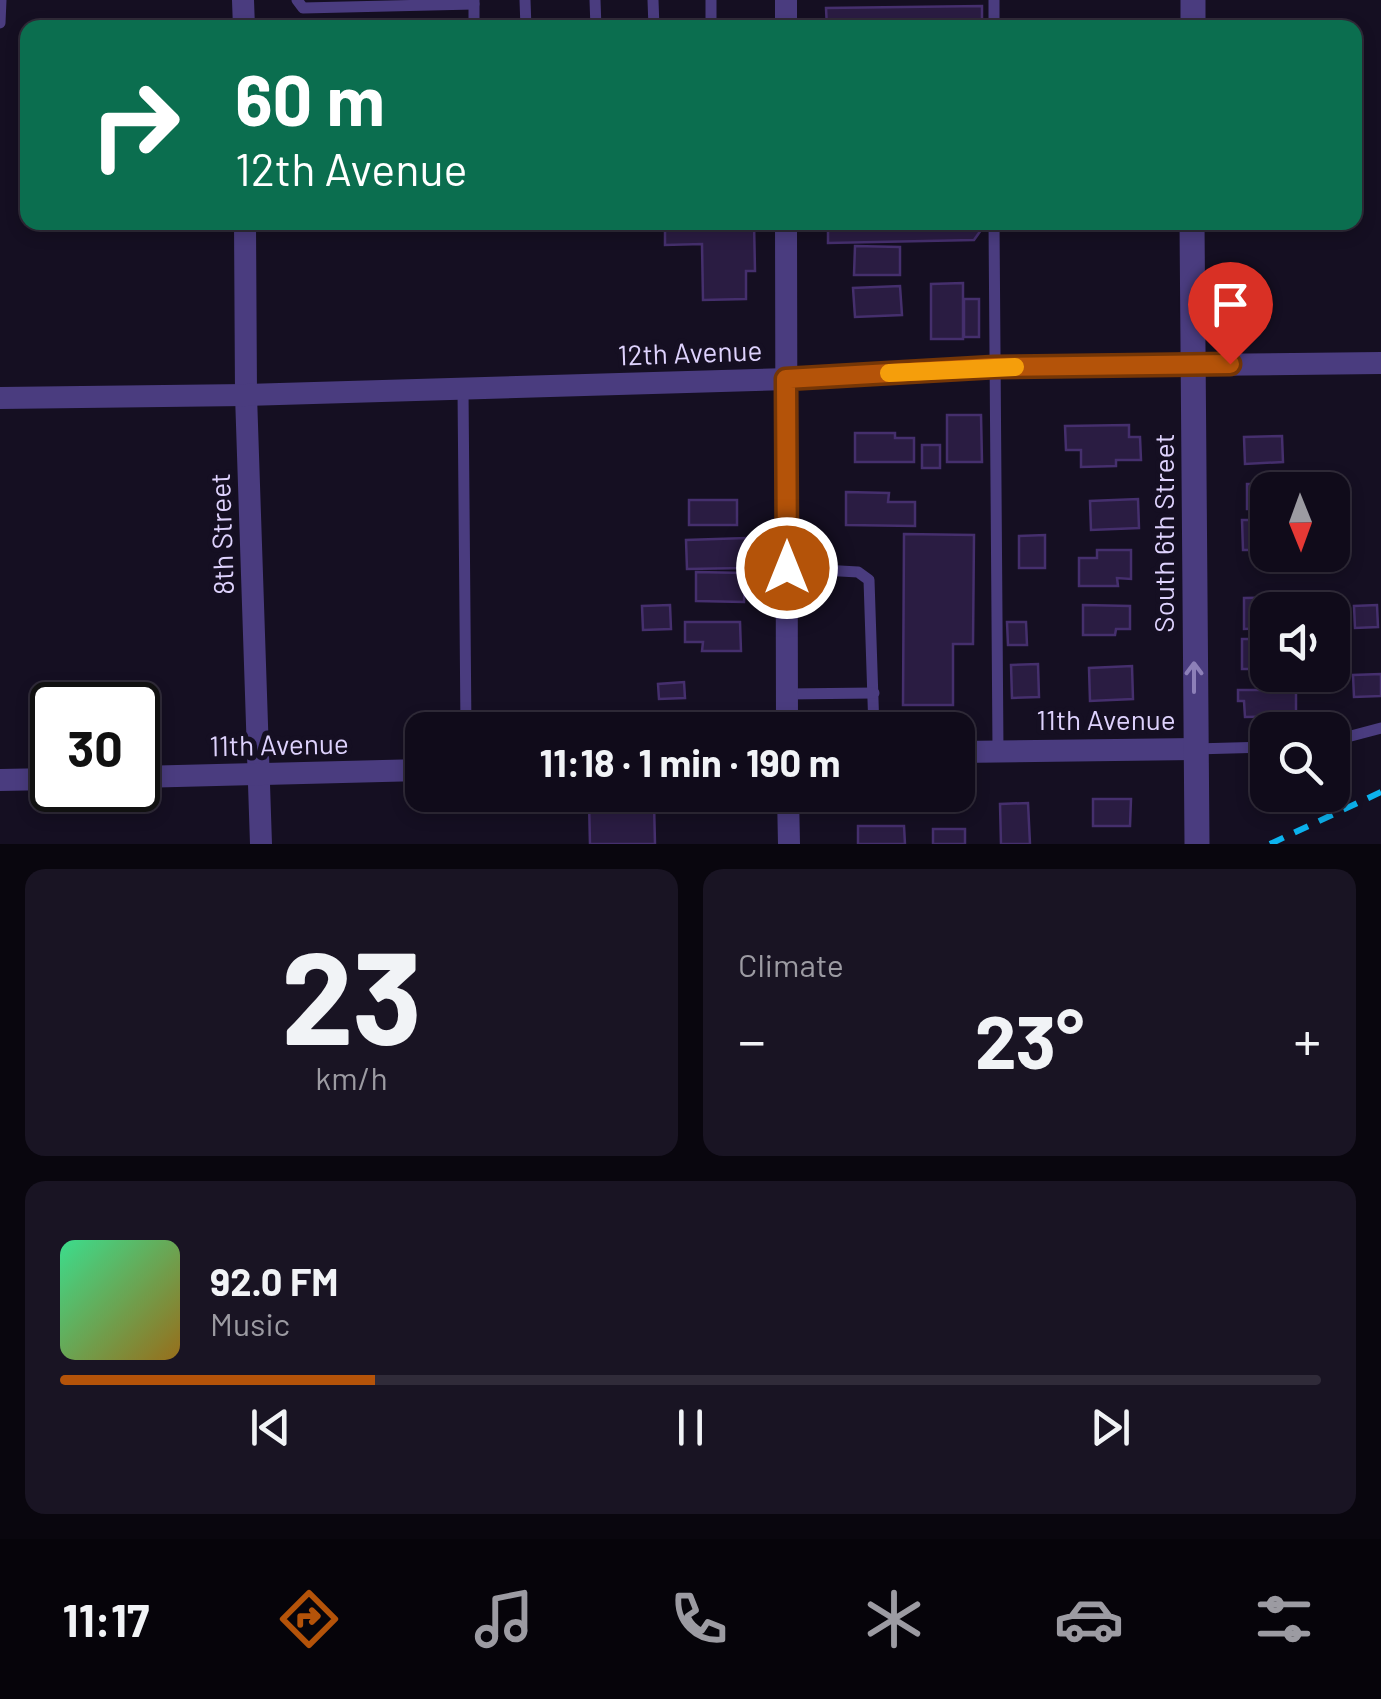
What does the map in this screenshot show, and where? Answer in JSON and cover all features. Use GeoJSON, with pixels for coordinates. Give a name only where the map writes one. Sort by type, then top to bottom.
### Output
{"type":"FeatureCollection","features":[{"type":"Feature","properties":{"kind":"street","name":"8th Street"},"geometry":{"type":"LineString","coordinates":[[245,230],[246,395],[261,844]]}},
{"type":"Feature","properties":{"kind":"street"},"geometry":{"type":"LineString","coordinates":[[786,230],[786,712]]}},
{"type":"Feature","properties":{"kind":"street","name":"South 6th Street"},"geometry":{"type":"LineString","coordinates":[[1192,230],[1196,844]]}},
{"type":"Feature","properties":{"kind":"street","name":"12th Avenue"},"geometry":{"type":"LineString","coordinates":[[0,398],[786,379],[994,367],[1381,363]]}},
{"type":"Feature","properties":{"kind":"street","name":"11th Avenue"},"geometry":{"type":"LineString","coordinates":[[975,751],[1194,749]]}},
{"type":"Feature","properties":{"kind":"street","name":"11th Avenue"},"geometry":{"type":"LineString","coordinates":[[160,776],[405,770]]}},
{"type":"Feature","properties":{"kind":"street"},"geometry":{"type":"LineString","coordinates":[[0,780],[30,779]]}},
{"type":"Feature","properties":{"kind":"street"},"geometry":{"type":"LineString","coordinates":[[788,812],[789,844]]}},
{"type":"Feature","properties":{"kind":"lane"},"geometry":{"type":"LineString","coordinates":[[0,23],[1,0]]}},
{"type":"Feature","properties":{"kind":"lane"},"geometry":{"type":"LineString","coordinates":[[297,0],[303,8],[474,2]]}},
{"type":"Feature","properties":{"kind":"lane"},"geometry":{"type":"LineString","coordinates":[[994,230],[998,750]]}},
{"type":"Feature","properties":{"kind":"lane"},"geometry":{"type":"LineString","coordinates":[[463,388],[466,712]]}},
{"type":"Feature","properties":{"kind":"lane"},"geometry":{"type":"LineString","coordinates":[[787,568],[858,572],[869,580],[874,712]]}},
{"type":"Feature","properties":{"kind":"lane"},"geometry":{"type":"LineString","coordinates":[[786,694],[874,693]]}},
{"type":"Feature","properties":{"kind":"lane"},"geometry":{"type":"LineString","coordinates":[[1350,737],[1381,728]]}},
{"type":"Feature","properties":{"kind":"lane"},"geometry":{"type":"LineString","coordinates":[[1194,749],[1250,747]]}},
{"type":"Feature","properties":{"kind":"building"},"geometry":{"type":"Polygon","coordinates":[[[982,6],[982,20],[827,20],[826,8],[982,6]]]}},
{"type":"Feature","properties":{"kind":"building"},"geometry":{"type":"Polygon","coordinates":[[[665,230],[754,230],[755,271],[746,271],[746,299],[703,300],[702,244],[665,245],[665,230]]]}},
{"type":"Feature","properties":{"kind":"building"},"geometry":{"type":"Polygon","coordinates":[[[828,230],[981,230],[974,240],[828,243],[828,230]]]}},
{"type":"Feature","properties":{"kind":"building"},"geometry":{"type":"Polygon","coordinates":[[[855,246],[900,247],[900,275],[854,275],[855,246]]]}},
{"type":"Feature","properties":{"kind":"building"},"geometry":{"type":"Polygon","coordinates":[[[963,283],[963,339],[931,339],[931,284],[963,283]]]}},
{"type":"Feature","properties":{"kind":"building"},"geometry":{"type":"Polygon","coordinates":[[[900,286],[902,315],[855,317],[853,288],[900,286]]]}},
{"type":"Feature","properties":{"kind":"building"},"geometry":{"type":"Polygon","coordinates":[[[964,299],[979,299],[979,337],[964,337],[964,299]]]}},
{"type":"Feature","properties":{"kind":"building"},"geometry":{"type":"Polygon","coordinates":[[[947,415],[981,415],[982,462],[947,462],[947,415]]]}},
{"type":"Feature","properties":{"kind":"building"},"geometry":{"type":"Polygon","coordinates":[[[1129,425],[1129,437],[1140,437],[1141,460],[1116,460],[1116,466],[1081,467],[1081,450],[1066,450],[1065,426],[1129,425]]]}},
{"type":"Feature","properties":{"kind":"building"},"geometry":{"type":"Polygon","coordinates":[[[855,433],[895,433],[895,438],[914,438],[914,462],[855,462],[855,433]]]}},
{"type":"Feature","properties":{"kind":"building"},"geometry":{"type":"Polygon","coordinates":[[[1282,436],[1283,462],[1245,464],[1244,437],[1282,436]]]}},
{"type":"Feature","properties":{"kind":"building"},"geometry":{"type":"Polygon","coordinates":[[[922,445],[940,445],[940,468],[922,468],[922,445]]]}},
{"type":"Feature","properties":{"kind":"building"},"geometry":{"type":"Polygon","coordinates":[[[1247,484],[1250,484],[1250,509],[1247,484]]]}},
{"type":"Feature","properties":{"kind":"building"},"geometry":{"type":"Polygon","coordinates":[[[846,492],[889,493],[888,502],[915,502],[915,526],[846,525],[846,492]]]}},
{"type":"Feature","properties":{"kind":"building"},"geometry":{"type":"Polygon","coordinates":[[[1138,499],[1139,528],[1091,530],[1090,501],[1138,499]]]}},
{"type":"Feature","properties":{"kind":"building"},"geometry":{"type":"Polygon","coordinates":[[[689,500],[737,500],[737,525],[689,525],[689,500]]]}},
{"type":"Feature","properties":{"kind":"building"},"geometry":{"type":"Polygon","coordinates":[[[1242,520],[1250,520],[1250,550],[1243,550],[1242,520]]]}},
{"type":"Feature","properties":{"kind":"building"},"geometry":{"type":"Polygon","coordinates":[[[904,534],[974,535],[973,644],[953,644],[953,705],[903,705],[904,534]]]}},
{"type":"Feature","properties":{"kind":"building"},"geometry":{"type":"Polygon","coordinates":[[[1045,535],[1045,568],[1019,568],[1019,536],[1045,535]]]}},
{"type":"Feature","properties":{"kind":"building"},"geometry":{"type":"Polygon","coordinates":[[[746,538],[746,568],[687,569],[686,540],[746,538]]]}},
{"type":"Feature","properties":{"kind":"building"},"geometry":{"type":"Polygon","coordinates":[[[1097,550],[1131,550],[1131,579],[1117,578],[1118,586],[1079,586],[1079,558],[1097,558],[1097,550]]]}},
{"type":"Feature","properties":{"kind":"building"},"geometry":{"type":"Polygon","coordinates":[[[696,572],[745,573],[744,602],[696,601],[696,572]]]}},
{"type":"Feature","properties":{"kind":"building"},"geometry":{"type":"Polygon","coordinates":[[[1244,598],[1250,598],[1250,629],[1244,629],[1244,598]]]}},
{"type":"Feature","properties":{"kind":"building"},"geometry":{"type":"Polygon","coordinates":[[[670,605],[671,629],[643,630],[642,606],[670,605]]]}},
{"type":"Feature","properties":{"kind":"building"},"geometry":{"type":"Polygon","coordinates":[[[1083,605],[1130,606],[1130,629],[1116,629],[1115,635],[1083,635],[1083,605]]]}},
{"type":"Feature","properties":{"kind":"building"},"geometry":{"type":"Polygon","coordinates":[[[1377,605],[1378,627],[1355,628],[1354,606],[1377,605]]]}},
{"type":"Feature","properties":{"kind":"building"},"geometry":{"type":"Polygon","coordinates":[[[685,622],[740,622],[741,651],[702,651],[703,642],[685,642],[685,622]]]}},
{"type":"Feature","properties":{"kind":"building"},"geometry":{"type":"Polygon","coordinates":[[[1007,622],[1026,622],[1027,645],[1008,645],[1007,622]]]}},
{"type":"Feature","properties":{"kind":"building"},"geometry":{"type":"Polygon","coordinates":[[[1242,639],[1250,639],[1250,669],[1242,669],[1242,639]]]}},
{"type":"Feature","properties":{"kind":"building"},"geometry":{"type":"Polygon","coordinates":[[[1038,664],[1039,697],[1012,698],[1011,665],[1038,664]]]}},
{"type":"Feature","properties":{"kind":"building"},"geometry":{"type":"Polygon","coordinates":[[[1132,666],[1133,699],[1090,701],[1089,668],[1132,666]]]}},
{"type":"Feature","properties":{"kind":"building"},"geometry":{"type":"Polygon","coordinates":[[[1381,674],[1381,696],[1354,697],[1353,675],[1381,674]]]}},
{"type":"Feature","properties":{"kind":"building"},"geometry":{"type":"Polygon","coordinates":[[[684,682],[685,698],[659,699],[658,684],[684,682]]]}},
{"type":"Feature","properties":{"kind":"building"},"geometry":{"type":"Polygon","coordinates":[[[1238,690],[1296,692],[1296,712],[1250,712],[1250,717],[1245,717],[1244,701],[1238,701],[1238,690]]]}},
{"type":"Feature","properties":{"kind":"building"},"geometry":{"type":"Polygon","coordinates":[[[1093,799],[1131,799],[1130,826],[1093,826],[1093,799]]]}},
{"type":"Feature","properties":{"kind":"building"},"geometry":{"type":"Polygon","coordinates":[[[1028,803],[1030,844],[1001,844],[1000,804],[1028,803]]]}},
{"type":"Feature","properties":{"kind":"building"},"geometry":{"type":"Polygon","coordinates":[[[589,812],[654,812],[655,844],[590,844],[589,812]]]}},
{"type":"Feature","properties":{"kind":"building"},"geometry":{"type":"Polygon","coordinates":[[[858,826],[904,826],[905,844],[858,844],[858,826]]]}},
{"type":"Feature","properties":{"kind":"building"},"geometry":{"type":"Polygon","coordinates":[[[933,829],[965,829],[965,844],[933,844],[933,829]]]}},
{"type":"Feature","properties":{"kind":"railway"},"geometry":{"type":"LineString","coordinates":[[1270,844],[1381,792]]}},
{"type":"Feature","properties":{"kind":"slow traffic"},"geometry":{"type":"LineString","coordinates":[[889,373],[1015,367]]}},
{"type":"Feature","properties":{"kind":"route"},"geometry":{"type":"LineString","coordinates":[[787,568],[786,379],[994,367],[1230,364]]}}]}
